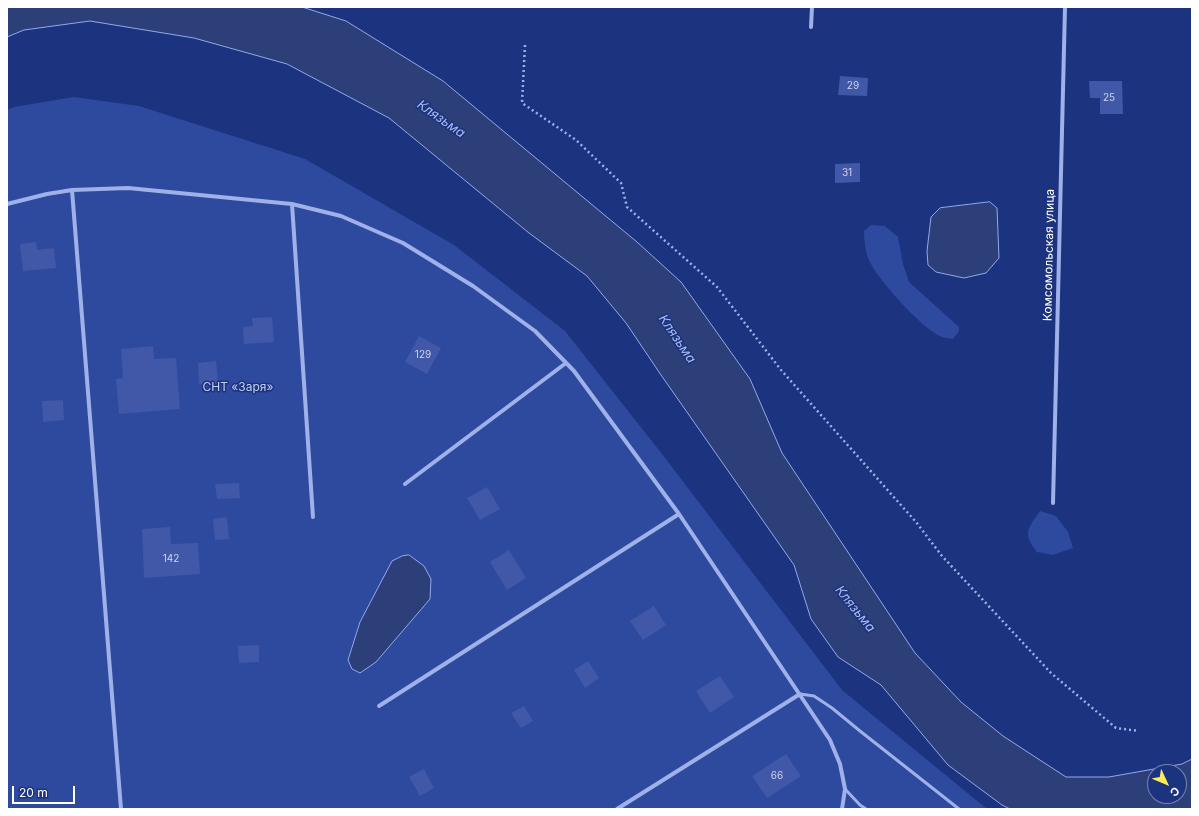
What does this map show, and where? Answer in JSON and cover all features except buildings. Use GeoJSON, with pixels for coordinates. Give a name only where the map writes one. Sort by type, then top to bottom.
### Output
{"type":"FeatureCollection","features":[{"type":"Feature","properties":{"kind":"street"},"geometry":{"type":"LineString","coordinates":[[811,27],[812,7]]}},
{"type":"Feature","properties":{"kind":"street","name":"Комсомольская улица"},"geometry":{"type":"LineString","coordinates":[[1053,503],[1065,7]]}},
{"type":"Feature","properties":{"kind":"street"},"geometry":{"type":"LineString","coordinates":[[7,204],[47,194],[72,190],[128,188],[292,204],[341,216],[403,243],[473,286],[535,331],[574,371],[679,514],[830,740],[840,764],[845,789],[842,809]]}},
{"type":"Feature","properties":{"kind":"street"},"geometry":{"type":"LineString","coordinates":[[72,190],[121,809]]}},
{"type":"Feature","properties":{"kind":"street"},"geometry":{"type":"LineString","coordinates":[[292,204],[313,517]]}},
{"type":"Feature","properties":{"kind":"street"},"geometry":{"type":"LineString","coordinates":[[406,484],[566,363]]}},
{"type":"Feature","properties":{"kind":"street"},"geometry":{"type":"LineString","coordinates":[[379,706],[679,514]]}},
{"type":"Feature","properties":{"kind":"street"},"geometry":{"type":"LineString","coordinates":[[617,809],[800,694]]}},
{"type":"Feature","properties":{"kind":"lane"},"geometry":{"type":"LineString","coordinates":[[800,694],[814,696],[832,708],[959,809]]}},
{"type":"Feature","properties":{"kind":"lane"},"geometry":{"type":"LineString","coordinates":[[845,789],[860,805],[866,809]]}},
{"type":"Feature","properties":{"kind":"path"},"geometry":{"type":"LineString","coordinates":[[525,45],[522,102],[576,140],[621,183],[627,207],[716,287],[781,370],[916,522],[942,556],[1051,673],[1116,728],[1140,731]]}},
{"type":"Feature","properties":{"kind":"green space","name":"СНТ «Заря»"},"geometry":{"type":"Polygon","coordinates":[[[74,97],[139,106],[305,159],[454,245],[565,331],[662,454],[842,690],[987,809],[7,809],[7,110],[14,107],[74,97]]]}},
{"type":"Feature","properties":{"kind":"green space"},"geometry":{"type":"Polygon","coordinates":[[[871,225],[885,226],[898,237],[903,264],[909,282],[959,327],[959,331],[953,339],[940,336],[920,322],[889,289],[880,277],[868,258],[865,248],[864,231],[871,225]]]}},
{"type":"Feature","properties":{"kind":"green space"},"geometry":{"type":"Polygon","coordinates":[[[1040,511],[1056,516],[1068,532],[1073,548],[1053,555],[1037,552],[1029,540],[1028,531],[1032,522],[1040,511]]]}},
{"type":"Feature","properties":{"kind":"water","name":"Клязьма"},"geometry":{"type":"Polygon","coordinates":[[[7,7],[302,7],[346,21],[443,81],[637,242],[681,282],[750,379],[782,453],[915,653],[961,702],[1003,736],[1066,777],[1109,777],[1147,770],[1147,804],[1187,804],[1187,764],[1182,764],[1192,759],[1192,809],[1010,809],[1002,805],[948,765],[881,685],[838,657],[811,619],[794,565],[626,323],[587,276],[529,233],[389,118],[287,64],[194,38],[90,21],[24,30],[7,37],[7,7]]]}},
{"type":"Feature","properties":{"kind":"water"},"geometry":{"type":"Polygon","coordinates":[[[990,202],[997,208],[999,258],[986,273],[964,278],[936,272],[928,265],[927,251],[931,217],[940,208],[990,202]]]}},
{"type":"Feature","properties":{"kind":"water"},"geometry":{"type":"Polygon","coordinates":[[[409,555],[424,566],[431,579],[430,599],[376,662],[360,673],[352,669],[348,660],[360,622],[392,561],[402,556],[409,555]]]}}]}
